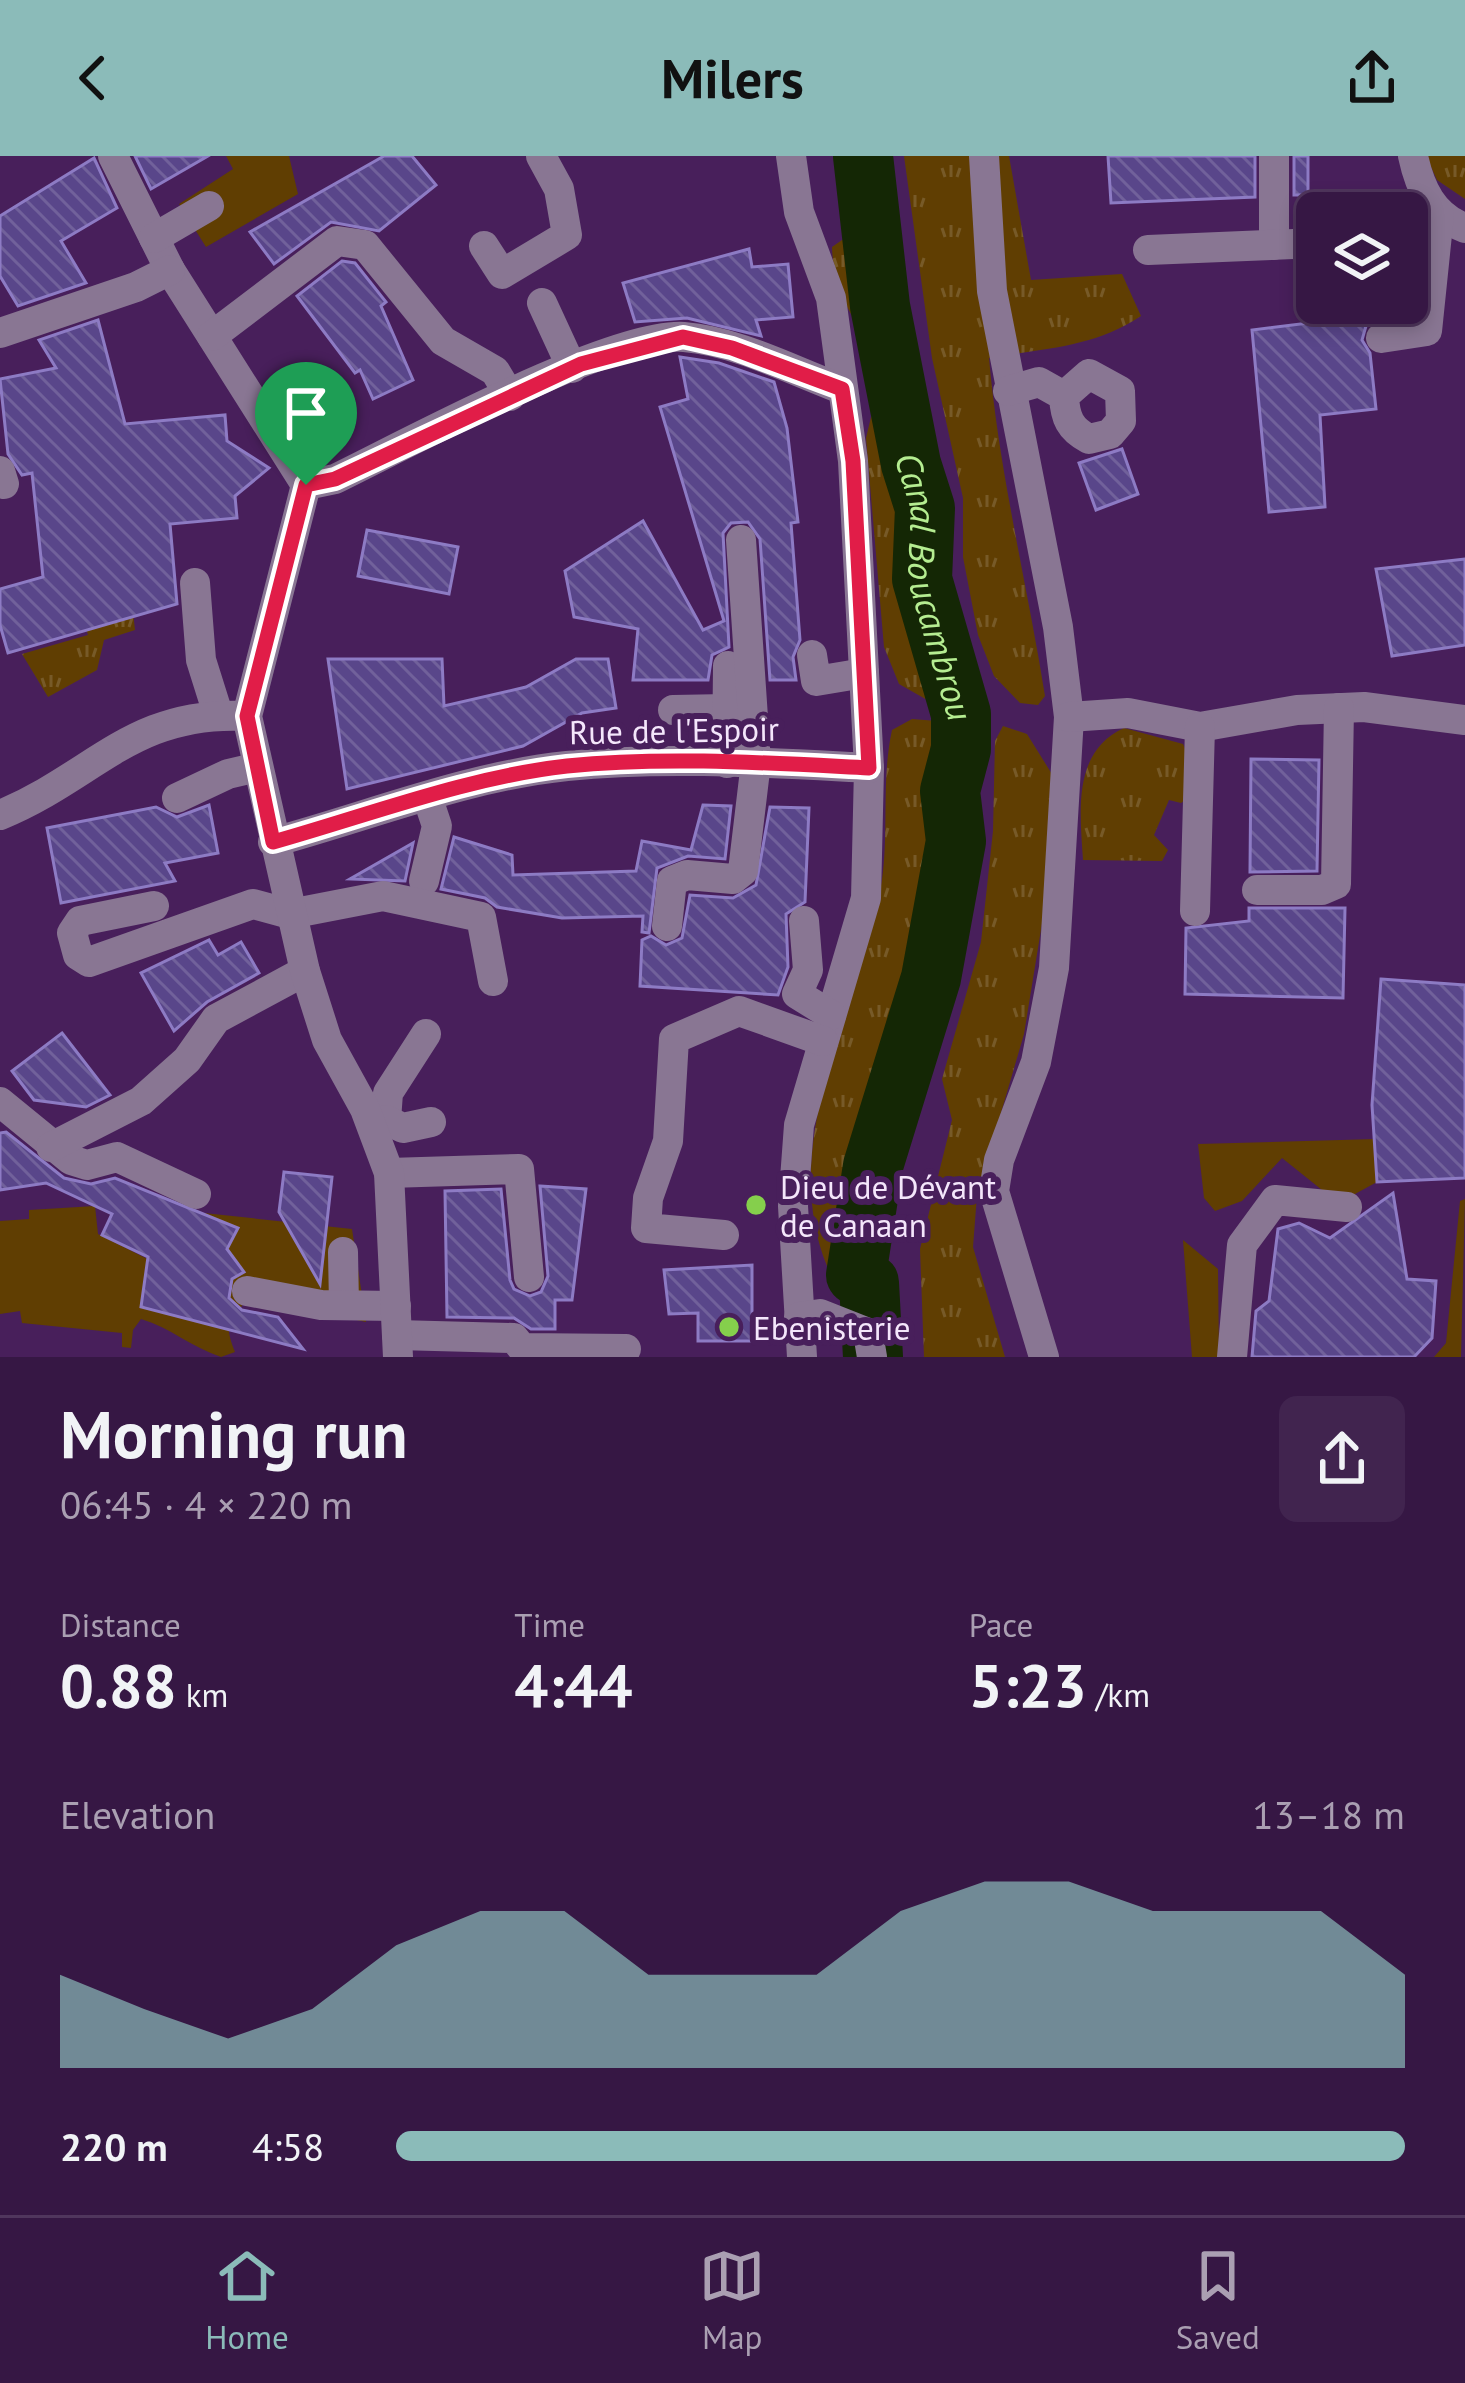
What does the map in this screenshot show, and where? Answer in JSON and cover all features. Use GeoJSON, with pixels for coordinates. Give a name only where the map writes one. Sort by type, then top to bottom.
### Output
{"type":"FeatureCollection","features":[{"type":"Feature","properties":{"kind":"street"},"geometry":{"type":"LineString","coordinates":[[113,156],[170,270],[306,485],[233,715]]}},
{"type":"Feature","properties":{"kind":"street"},"geometry":{"type":"LineString","coordinates":[[791,156],[800,212],[831,298],[853,461],[869,768],[866,898],[797,1145],[793,1206],[802,1357]]}},
{"type":"Feature","properties":{"kind":"street"},"geometry":{"type":"LineString","coordinates":[[984,156],[992,291],[1058,627],[1069,716],[1054,968],[1036,1062],[999,1160],[994,1191],[1041,1356]]}},
{"type":"Feature","properties":{"kind":"street"},"geometry":{"type":"LineString","coordinates":[[1274,156],[1274,245]]}},
{"type":"Feature","properties":{"kind":"street"},"geometry":{"type":"LineString","coordinates":[[1381,338],[1427,331],[1452,222],[1418,182],[1413,156]]}},
{"type":"Feature","properties":{"kind":"street"},"geometry":{"type":"LineString","coordinates":[[484,246],[502,274],[567,235],[559,189],[545,165]]}},
{"type":"Feature","properties":{"kind":"street"},"geometry":{"type":"LineString","coordinates":[[154,238],[209,206]]}},
{"type":"Feature","properties":{"kind":"street"},"geometry":{"type":"LineString","coordinates":[[212,336],[338,241],[365,245],[443,341],[495,371],[510,396]]}},
{"type":"Feature","properties":{"kind":"street"},"geometry":{"type":"LineString","coordinates":[[1148,250],[1296,244]]}},
{"type":"Feature","properties":{"kind":"street"},"geometry":{"type":"LineString","coordinates":[[0,333],[136,287],[170,270]]}},
{"type":"Feature","properties":{"kind":"street"},"geometry":{"type":"LineString","coordinates":[[542,303],[572,368]]}},
{"type":"Feature","properties":{"kind":"street"},"geometry":{"type":"LineString","coordinates":[[306,485],[335,479],[572,368],[653,340],[683,337],[732,348],[842,389]]}},
{"type":"Feature","properties":{"kind":"street"},"geometry":{"type":"LineString","coordinates":[[1008,391],[1039,382],[1064,396]]}},
{"type":"Feature","properties":{"kind":"street"},"geometry":{"type":"LineString","coordinates":[[667,926],[672,881],[687,875],[733,879],[743,871],[741,540]]}},
{"type":"Feature","properties":{"kind":"street"},"geometry":{"type":"LineString","coordinates":[[195,583],[201,659],[258,767],[304,971],[327,1040],[380,1123],[389,1173],[397,1332]]}},
{"type":"Feature","properties":{"kind":"street"},"geometry":{"type":"LineString","coordinates":[[812,655],[815,681],[864,673]]}},
{"type":"Feature","properties":{"kind":"street"},"geometry":{"type":"LineString","coordinates":[[728,666],[727,709],[742,762]]}},
{"type":"Feature","properties":{"kind":"street"},"geometry":{"type":"LineString","coordinates":[[673,710],[727,709]]}},
{"type":"Feature","properties":{"kind":"street"},"geometry":{"type":"LineString","coordinates":[[1069,716],[1128,713],[1200,727],[1297,710],[1339,709],[1465,720]]}},
{"type":"Feature","properties":{"kind":"street"},"geometry":{"type":"LineString","coordinates":[[1258,890],[1322,890],[1336,884],[1339,709]]}},
{"type":"Feature","properties":{"kind":"street"},"geometry":{"type":"LineString","coordinates":[[0,815],[141,732],[197,714],[233,715]]}},
{"type":"Feature","properties":{"kind":"street"},"geometry":{"type":"LineString","coordinates":[[1196,911],[1200,727]]}},
{"type":"Feature","properties":{"kind":"street","name":"Rue de l'Espoir"},"geometry":{"type":"LineString","coordinates":[[273,842],[568,766],[742,762],[869,768]]}},
{"type":"Feature","properties":{"kind":"street"},"geometry":{"type":"LineString","coordinates":[[177,798],[229,774],[258,767]]}},
{"type":"Feature","properties":{"kind":"street"},"geometry":{"type":"LineString","coordinates":[[424,880],[437,826],[428,799]]}},
{"type":"Feature","properties":{"kind":"street"},"geometry":{"type":"LineString","coordinates":[[154,906],[80,921],[72,933],[78,955],[89,962],[253,904],[290,914],[383,896],[481,917],[494,981]]}},
{"type":"Feature","properties":{"kind":"street"},"geometry":{"type":"LineString","coordinates":[[804,921],[808,970],[797,994],[827,1028]]}},
{"type":"Feature","properties":{"kind":"street"},"geometry":{"type":"LineString","coordinates":[[56,1150],[141,1101],[187,1060],[216,1019],[304,971]]}},
{"type":"Feature","properties":{"kind":"street"},"geometry":{"type":"LineString","coordinates":[[724,1235],[646,1228],[649,1198],[668,1142],[674,1040],[739,1011],[827,1028]]}},
{"type":"Feature","properties":{"kind":"street"},"geometry":{"type":"LineString","coordinates":[[380,1123],[388,1093],[426,1034]]}},
{"type":"Feature","properties":{"kind":"street"},"geometry":{"type":"LineString","coordinates":[[0,1102],[56,1150],[87,1165],[117,1157],[196,1194]]}},
{"type":"Feature","properties":{"kind":"street"},"geometry":{"type":"LineString","coordinates":[[380,1123],[403,1127],[430,1122]]}},
{"type":"Feature","properties":{"kind":"street"},"geometry":{"type":"LineString","coordinates":[[389,1173],[529,1167],[529,1276]]}},
{"type":"Feature","properties":{"kind":"street"},"geometry":{"type":"LineString","coordinates":[[1232,1357],[1242,1245],[1275,1200],[1347,1207]]}},
{"type":"Feature","properties":{"kind":"street"},"geometry":{"type":"LineString","coordinates":[[343,1252],[344,1305]]}},
{"type":"Feature","properties":{"kind":"street"},"geometry":{"type":"LineString","coordinates":[[247,1292],[344,1305],[397,1332],[514,1338],[522,1348],[626,1348]]}},
{"type":"Feature","properties":{"kind":"street"},"geometry":{"type":"LineString","coordinates":[[799,1317],[820,1314],[856,1326],[868,1333],[872,1357]]}},
{"type":"Feature","properties":{"kind":"green space"},"geometry":{"type":"Polygon","coordinates":[[[226,156],[289,156],[298,194],[206,247],[179,204],[233,169],[226,156]]]}},
{"type":"Feature","properties":{"kind":"green space"},"geometry":{"type":"Polygon","coordinates":[[[904,156],[1009,156],[1031,280],[1122,274],[1141,316],[1086,341],[989,358],[1006,485],[1045,696],[1038,705],[1020,703],[994,676],[978,635],[963,557],[963,498],[932,358],[904,156]]]}},
{"type":"Feature","properties":{"kind":"green space"},"geometry":{"type":"Polygon","coordinates":[[[1426,156],[1465,156],[1465,199],[1437,180],[1426,156]]]}},
{"type":"Feature","properties":{"kind":"green space"},"geometry":{"type":"Polygon","coordinates":[[[842,240],[864,253],[884,290],[896,329],[879,346],[860,327],[840,289],[832,247],[842,240]]]}},
{"type":"Feature","properties":{"kind":"green space"},"geometry":{"type":"Polygon","coordinates":[[[900,401],[914,413],[916,497],[930,539],[952,688],[929,701],[899,684],[884,647],[866,438],[872,413],[900,401]]]}},
{"type":"Feature","properties":{"kind":"green space"},"geometry":{"type":"Polygon","coordinates":[[[128,567],[135,630],[104,640],[97,670],[48,697],[22,654],[88,635],[71,573],[128,567]]]}},
{"type":"Feature","properties":{"kind":"green space"},"geometry":{"type":"Polygon","coordinates":[[[912,719],[950,722],[966,735],[963,832],[945,928],[861,1242],[855,1260],[827,1266],[814,1220],[815,1127],[879,897],[892,730],[912,719]]]}},
{"type":"Feature","properties":{"kind":"green space"},"geometry":{"type":"Polygon","coordinates":[[[1003,726],[1027,734],[1055,779],[1046,899],[1024,1034],[977,1195],[973,1247],[1005,1357],[924,1357],[920,1249],[952,1120],[942,1079],[981,942],[993,831],[995,741],[1003,726]]]}},
{"type":"Feature","properties":{"kind":"green space"},"geometry":{"type":"Polygon","coordinates":[[[1124,728],[1183,744],[1193,767],[1192,795],[1181,803],[1169,800],[1154,835],[1168,850],[1162,861],[1083,860],[1081,803],[1087,767],[1107,739],[1124,728]]]}},
{"type":"Feature","properties":{"kind":"green space"},"geometry":{"type":"Polygon","coordinates":[[[1376,1139],[1377,1182],[1355,1194],[1327,1194],[1282,1158],[1242,1201],[1215,1211],[1204,1198],[1198,1144],[1376,1139]]]}},
{"type":"Feature","properties":{"kind":"green space"},"geometry":{"type":"Polygon","coordinates":[[[1465,1199],[1461,1357],[1434,1357],[1446,1343],[1460,1201],[1465,1199]]]}},
{"type":"Feature","properties":{"kind":"green space"},"geometry":{"type":"Polygon","coordinates":[[[95,1206],[98,1234],[183,1277],[200,1247],[204,1213],[352,1229],[366,1322],[245,1296],[230,1325],[235,1352],[221,1357],[141,1319],[133,1330],[131,1348],[122,1347],[122,1333],[22,1323],[20,1311],[0,1314],[0,1221],[29,1219],[29,1210],[95,1206]]]}},
{"type":"Feature","properties":{"kind":"green space"},"geometry":{"type":"Polygon","coordinates":[[[1183,1240],[1218,1269],[1219,1357],[1192,1357],[1183,1240]]]}},
{"type":"Feature","properties":{"kind":"building"},"geometry":{"type":"Polygon","coordinates":[[[135,156],[208,156],[151,189],[135,156]]]}},
{"type":"Feature","properties":{"kind":"building"},"geometry":{"type":"Polygon","coordinates":[[[384,156],[412,156],[436,185],[379,231],[331,222],[274,264],[250,232],[384,156]]]}},
{"type":"Feature","properties":{"kind":"building"},"geometry":{"type":"Polygon","coordinates":[[[1108,156],[1255,156],[1255,197],[1111,203],[1108,156]]]}},
{"type":"Feature","properties":{"kind":"building"},"geometry":{"type":"Polygon","coordinates":[[[1294,156],[1308,156],[1308,192],[1294,195],[1294,156]]]}},
{"type":"Feature","properties":{"kind":"building"},"geometry":{"type":"Polygon","coordinates":[[[94,158],[117,208],[61,241],[86,283],[18,306],[0,276],[0,216],[94,158]]]}},
{"type":"Feature","properties":{"kind":"building"},"geometry":{"type":"Polygon","coordinates":[[[749,249],[752,267],[788,264],[793,317],[756,320],[761,336],[687,318],[635,322],[623,283],[749,249]]]}},
{"type":"Feature","properties":{"kind":"building"},"geometry":{"type":"Polygon","coordinates":[[[342,261],[355,263],[386,302],[381,306],[413,380],[373,399],[360,370],[355,373],[297,296],[342,261]]]}},
{"type":"Feature","properties":{"kind":"building"},"geometry":{"type":"Polygon","coordinates":[[[98,320],[125,424],[225,415],[227,441],[269,468],[235,496],[237,518],[170,524],[177,604],[8,653],[0,625],[0,589],[43,577],[32,473],[22,475],[8,454],[0,379],[56,368],[39,340],[98,320]]]}},
{"type":"Feature","properties":{"kind":"building"},"geometry":{"type":"Polygon","coordinates":[[[1300,324],[1366,326],[1362,340],[1370,353],[1376,409],[1320,415],[1325,507],[1269,512],[1252,330],[1300,324]]]}},
{"type":"Feature","properties":{"kind":"building"},"geometry":{"type":"Polygon","coordinates":[[[680,357],[719,363],[774,382],[787,428],[798,522],[791,523],[800,640],[793,657],[796,680],[770,680],[760,539],[748,522],[731,523],[723,533],[729,647],[712,655],[708,680],[633,680],[638,629],[574,617],[565,571],[643,521],[703,630],[724,621],[660,407],[688,399],[680,357]]]}},
{"type":"Feature","properties":{"kind":"building"},"geometry":{"type":"Polygon","coordinates":[[[1122,449],[1138,494],[1096,510],[1079,463],[1122,449]]]}},
{"type":"Feature","properties":{"kind":"building"},"geometry":{"type":"Polygon","coordinates":[[[367,530],[458,547],[449,594],[358,576],[367,530]]]}},
{"type":"Feature","properties":{"kind":"building"},"geometry":{"type":"Polygon","coordinates":[[[1465,559],[1465,645],[1392,656],[1376,569],[1465,559]]]}},
{"type":"Feature","properties":{"kind":"building"},"geometry":{"type":"Polygon","coordinates":[[[328,659],[442,659],[444,706],[526,687],[576,659],[608,659],[616,708],[582,713],[523,746],[347,789],[328,659]]]}},
{"type":"Feature","properties":{"kind":"building"},"geometry":{"type":"Polygon","coordinates":[[[1251,759],[1319,760],[1317,871],[1250,872],[1251,759]]]}},
{"type":"Feature","properties":{"kind":"building"},"geometry":{"type":"Polygon","coordinates":[[[209,805],[218,853],[165,863],[175,881],[61,903],[47,828],[156,807],[177,817],[209,805]]]}},
{"type":"Feature","properties":{"kind":"building"},"geometry":{"type":"Polygon","coordinates":[[[703,805],[731,806],[725,859],[688,856],[657,868],[649,933],[642,932],[643,916],[562,918],[497,907],[485,898],[441,889],[454,837],[512,855],[513,875],[636,871],[642,841],[691,850],[703,805]]]}},
{"type":"Feature","properties":{"kind":"building"},"geometry":{"type":"Polygon","coordinates":[[[770,807],[809,808],[805,902],[786,914],[788,967],[778,995],[640,986],[642,940],[651,936],[666,945],[682,938],[690,895],[733,898],[756,885],[770,807]]]}},
{"type":"Feature","properties":{"kind":"building"},"geometry":{"type":"Polygon","coordinates":[[[413,843],[405,881],[350,879],[413,843]]]}},
{"type":"Feature","properties":{"kind":"building"},"geometry":{"type":"Polygon","coordinates":[[[1249,908],[1345,908],[1343,998],[1185,994],[1186,928],[1249,921],[1249,908]]]}},
{"type":"Feature","properties":{"kind":"building"},"geometry":{"type":"Polygon","coordinates":[[[209,940],[218,955],[241,942],[259,973],[207,1002],[174,1031],[141,973],[209,940]]]}},
{"type":"Feature","properties":{"kind":"building"},"geometry":{"type":"Polygon","coordinates":[[[1381,979],[1465,985],[1465,1178],[1377,1182],[1372,1105],[1381,979]]]}},
{"type":"Feature","properties":{"kind":"building"},"geometry":{"type":"Polygon","coordinates":[[[62,1033],[110,1095],[86,1107],[34,1100],[12,1071],[62,1033]]]}},
{"type":"Feature","properties":{"kind":"building"},"geometry":{"type":"Polygon","coordinates":[[[6,1132],[64,1178],[91,1184],[115,1178],[238,1228],[227,1249],[244,1272],[232,1279],[229,1298],[242,1310],[278,1317],[303,1349],[141,1307],[148,1257],[102,1235],[112,1214],[46,1183],[0,1190],[0,1133],[6,1132]]]}},
{"type":"Feature","properties":{"kind":"building"},"geometry":{"type":"Polygon","coordinates":[[[284,1172],[332,1177],[320,1284],[279,1212],[284,1172]]]}},
{"type":"Feature","properties":{"kind":"building"},"geometry":{"type":"Polygon","coordinates":[[[540,1186],[586,1189],[572,1300],[555,1300],[555,1329],[531,1329],[514,1318],[447,1317],[445,1191],[501,1189],[510,1280],[514,1289],[530,1296],[541,1292],[548,1276],[540,1186]]]}},
{"type":"Feature","properties":{"kind":"building"},"geometry":{"type":"Polygon","coordinates":[[[1393,1193],[1407,1279],[1436,1281],[1432,1338],[1414,1357],[1252,1357],[1256,1311],[1269,1301],[1278,1229],[1299,1223],[1330,1238],[1393,1193]]]}},
{"type":"Feature","properties":{"kind":"building"},"geometry":{"type":"Polygon","coordinates":[[[752,1265],[752,1341],[698,1341],[698,1313],[669,1314],[664,1270],[752,1265]]]}},
{"type":"Feature","properties":{"kind":"waterway","name":"Canal Boucambrou"},"geometry":{"type":"LineString","coordinates":[[863,156],[880,306],[911,464],[925,508],[922,579],[961,714],[961,749],[950,791],[956,841],[931,978],[873,1166],[856,1275],[869,1283],[873,1357]]}},
{"type":"Feature","properties":{"kind":"place","name":"Dieu de Dévant de Canaan"},"geometry":{"type":"Point","coordinates":[756,1205]}},
{"type":"Feature","properties":{"kind":"place","name":"Ebenisterie"},"geometry":{"type":"Point","coordinates":[729,1327]}},
{"type":"Feature","properties":{"kind":"route"},"geometry":{"type":"LineString","coordinates":[[683,337],[732,348],[842,389],[853,461],[869,768],[756,762],[568,766],[497,779],[273,842],[247,716],[306,485],[335,479],[581,364],[653,340],[683,337]]}}]}
